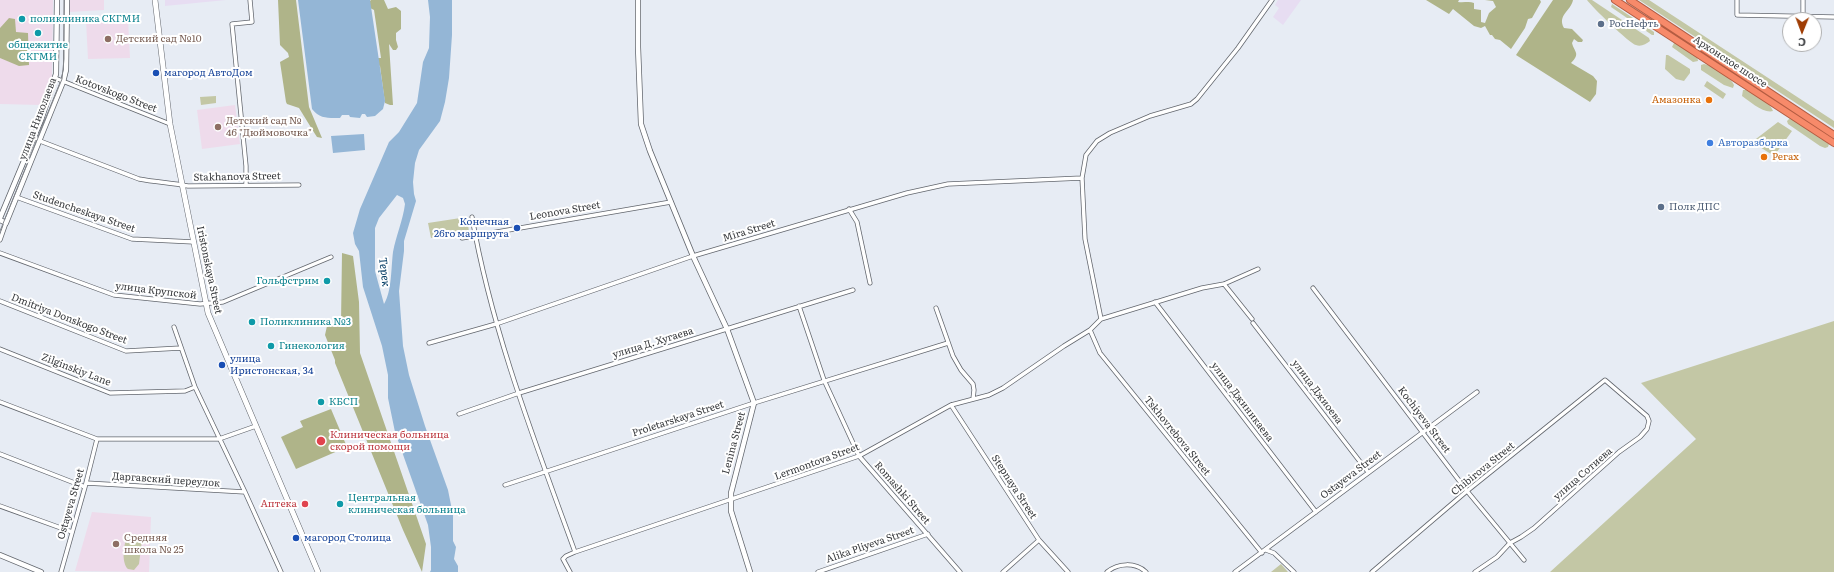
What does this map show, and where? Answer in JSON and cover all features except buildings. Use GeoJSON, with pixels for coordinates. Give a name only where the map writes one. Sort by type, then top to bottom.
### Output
{"type":"FeatureCollection","features":[{"type":"Feature","properties":{"kind":"highway","name":"Архонское шоссе"},"geometry":{"type":"LineString","coordinates":[[1615,0],[1834,143]]}},
{"type":"Feature","properties":{"kind":"highway","name":"Архонское шоссе"},"geometry":{"type":"LineString","coordinates":[[1630,0],[1834,135]]}},
{"type":"Feature","properties":{"kind":"main road","name":"Iristonskaya Street"},"geometry":{"type":"LineString","coordinates":[[155,0],[170,124],[206,304],[215,333],[318,572]]}},
{"type":"Feature","properties":{"kind":"street","name":"улица Николаева"},"geometry":{"type":"LineString","coordinates":[[0,219],[41,120],[55,78],[58,66],[57,0]]}},
{"type":"Feature","properties":{"kind":"street","name":"улица Николаева"},"geometry":{"type":"LineString","coordinates":[[0,240],[63,82],[66,70],[66,0]]}},
{"type":"Feature","properties":{"kind":"street"},"geometry":{"type":"LineString","coordinates":[[246,185],[246,166],[232,24],[252,22],[250,0]]}},
{"type":"Feature","properties":{"kind":"street"},"geometry":{"type":"LineString","coordinates":[[638,0],[641,124],[650,151],[671,202]]}},
{"type":"Feature","properties":{"kind":"street"},"geometry":{"type":"LineString","coordinates":[[1101,319],[1085,239],[1082,178],[1083,164],[1088,151],[1097,141],[1110,133],[1150,116],[1191,104],[1197,99],[1238,48],[1272,0]]}},
{"type":"Feature","properties":{"kind":"street"},"geometry":{"type":"LineString","coordinates":[[1737,0],[1737,15],[1782,16]]}},
{"type":"Feature","properties":{"kind":"street"},"geometry":{"type":"LineString","coordinates":[[1803,0],[1803,12]]}},
{"type":"Feature","properties":{"kind":"street"},"geometry":{"type":"LineString","coordinates":[[1822,17],[1834,17]]}},
{"type":"Feature","properties":{"kind":"street","name":"Kotovskogo Street"},"geometry":{"type":"LineString","coordinates":[[55,78],[170,124]]}},
{"type":"Feature","properties":{"kind":"street","name":"Stakhanova Street"},"geometry":{"type":"LineString","coordinates":[[40,141],[139,179],[182,185],[299,185]]}},
{"type":"Feature","properties":{"kind":"street","name":"Mira Street"},"geometry":{"type":"LineString","coordinates":[[429,343],[496,324],[693,256],[907,193],[948,184],[1082,178]]}},
{"type":"Feature","properties":{"kind":"street","name":"Studencheskaya Street"},"geometry":{"type":"LineString","coordinates":[[17,196],[132,239],[194,242]]}},
{"type":"Feature","properties":{"kind":"street","name":"Leonova Street"},"geometry":{"type":"LineString","coordinates":[[462,238],[671,202]]}},
{"type":"Feature","properties":{"kind":"street","name":"Lenina Street"},"geometry":{"type":"LineString","coordinates":[[671,202],[693,256],[726,329],[754,402],[732,486],[730,501],[731,511],[750,572]]}},
{"type":"Feature","properties":{"kind":"street"},"geometry":{"type":"LineString","coordinates":[[849,209],[857,222],[870,283]]}},
{"type":"Feature","properties":{"kind":"street"},"geometry":{"type":"LineString","coordinates":[[472,217],[475,236],[496,324],[546,472],[575,552],[566,556],[563,560],[570,572]]}},
{"type":"Feature","properties":{"kind":"street"},"geometry":{"type":"LineString","coordinates":[[0,219],[6,223]]}},
{"type":"Feature","properties":{"kind":"street","name":"улица Крупской"},"geometry":{"type":"LineString","coordinates":[[0,253],[114,295],[206,304],[223,302],[331,257]]}},
{"type":"Feature","properties":{"kind":"street"},"geometry":{"type":"LineString","coordinates":[[1090,330],[1094,324],[1101,319],[1202,288],[1224,284],[1258,268]]}},
{"type":"Feature","properties":{"kind":"street","name":"улица Джиоева"},"geometry":{"type":"LineString","coordinates":[[1224,284],[1368,472]]}},
{"type":"Feature","properties":{"kind":"street","name":"Kochiyeva Street"},"geometry":{"type":"LineString","coordinates":[[1313,288],[1423,431],[1467,491],[1524,560]]}},
{"type":"Feature","properties":{"kind":"street","name":"улица Д. Хугаева"},"geometry":{"type":"LineString","coordinates":[[459,414],[519,393],[853,290]]}},
{"type":"Feature","properties":{"kind":"street","name":"Dmitriya Donskogo Street"},"geometry":{"type":"LineString","coordinates":[[0,301],[126,351],[181,348]]}},
{"type":"Feature","properties":{"kind":"street","name":"улица Джиникаева"},"geometry":{"type":"LineString","coordinates":[[1156,302],[1316,512]]}},
{"type":"Feature","properties":{"kind":"street","name":"Romashki Street"},"geometry":{"type":"LineString","coordinates":[[799,306],[824,380],[859,456],[960,572]]}},
{"type":"Feature","properties":{"kind":"street"},"geometry":{"type":"LineString","coordinates":[[936,308],[953,356],[961,370],[973,384],[974,390],[972,399]]}},
{"type":"Feature","properties":{"kind":"street"},"geometry":{"type":"LineString","coordinates":[[174,327],[195,387],[281,572]]}},
{"type":"Feature","properties":{"kind":"street","name":"Lermontova Street"},"geometry":{"type":"LineString","coordinates":[[575,552],[730,501],[859,456],[951,405],[989,395],[1003,388],[1090,330]]}},
{"type":"Feature","properties":{"kind":"street","name":"Tskhovrebova Street"},"geometry":{"type":"LineString","coordinates":[[1090,330],[1100,353],[1262,553]]}},
{"type":"Feature","properties":{"kind":"street","name":"Proletarskaya Street"},"geometry":{"type":"LineString","coordinates":[[505,485],[754,402],[948,343]]}},
{"type":"Feature","properties":{"kind":"street","name":"Zilginskiy Lane"},"geometry":{"type":"LineString","coordinates":[[0,349],[110,393],[185,391],[195,387]]}},
{"type":"Feature","properties":{"kind":"street","name":"Chibirova Street"},"geometry":{"type":"LineString","coordinates":[[1372,572],[1467,491],[1605,380]]}},
{"type":"Feature","properties":{"kind":"street","name":"улица Сотиева"},"geometry":{"type":"LineString","coordinates":[[1475,572],[1497,557],[1510,543],[1521,538],[1534,528],[1619,452],[1640,437],[1647,429],[1649,421],[1646,416],[1605,380]]}},
{"type":"Feature","properties":{"kind":"street","name":"Ostayeva Street"},"geometry":{"type":"LineString","coordinates":[[1235,572],[1477,392]]}},
{"type":"Feature","properties":{"kind":"street"},"geometry":{"type":"LineString","coordinates":[[0,402],[97,439],[219,439],[256,426]]}},
{"type":"Feature","properties":{"kind":"street","name":"Stepnaya Street"},"geometry":{"type":"LineString","coordinates":[[951,405],[1039,540],[1068,572]]}},
{"type":"Feature","properties":{"kind":"street","name":"Ostayeva Street"},"geometry":{"type":"LineString","coordinates":[[61,572],[86,485],[97,439]]}},
{"type":"Feature","properties":{"kind":"street","name":"Даргавский переулок"},"geometry":{"type":"LineString","coordinates":[[0,454],[86,485],[245,492]]}},
{"type":"Feature","properties":{"kind":"street"},"geometry":{"type":"LineString","coordinates":[[0,506],[72,532]]}},
{"type":"Feature","properties":{"kind":"street","name":"Alika Pliyeva Street"},"geometry":{"type":"LineString","coordinates":[[818,572],[928,534]]}},
{"type":"Feature","properties":{"kind":"street"},"geometry":{"type":"LineString","coordinates":[[1003,572],[1039,540]]}},
{"type":"Feature","properties":{"kind":"street"},"geometry":{"type":"LineString","coordinates":[[1266,550],[1278,556],[1294,572]]}},
{"type":"Feature","properties":{"kind":"street"},"geometry":{"type":"LineString","coordinates":[[0,555],[41,572]]}},
{"type":"Feature","properties":{"kind":"street"},"geometry":{"type":"LineString","coordinates":[[1107,572],[1113,567],[1122,565],[1142,568],[1146,572]]}},
{"type":"Feature","properties":{"kind":"shaded area"},"geometry":{"type":"Polygon","coordinates":[[[0,0],[53,0],[52,76],[41,105],[0,104],[0,0]]]}},
{"type":"Feature","properties":{"kind":"shaded area"},"geometry":{"type":"Polygon","coordinates":[[[69,0],[104,0],[104,10],[69,12],[69,0]]]}},
{"type":"Feature","properties":{"kind":"shaded area"},"geometry":{"type":"Polygon","coordinates":[[[165,0],[226,0],[165,6],[165,0]]]}},
{"type":"Feature","properties":{"kind":"shaded area"},"geometry":{"type":"Polygon","coordinates":[[[1278,0],[1301,0],[1283,25],[1273,17],[1279,8],[1275,5],[1278,0]]]}},
{"type":"Feature","properties":{"kind":"shaded area","name":"Детский сад №10"},"geometry":{"type":"Polygon","coordinates":[[[128,19],[130,58],[88,59],[86,21],[128,19]]]}},
{"type":"Feature","properties":{"kind":"shaded area","name":"Детский сад № 46 \"Дюймовочка\""},"geometry":{"type":"Polygon","coordinates":[[[235,105],[240,144],[202,149],[197,110],[235,105]]]}},
{"type":"Feature","properties":{"kind":"shaded area","name":"Средняя школа № 25"},"geometry":{"type":"Polygon","coordinates":[[[92,512],[151,517],[149,572],[75,571],[92,512]]]}},
{"type":"Feature","properties":{"kind":"green space"},"geometry":{"type":"Polygon","coordinates":[[[278,0],[296,0],[309,107],[322,138],[317,137],[299,108],[287,104],[286,102],[280,62],[289,57],[288,53],[280,45],[278,0]]]}},
{"type":"Feature","properties":{"kind":"green space"},"geometry":{"type":"Polygon","coordinates":[[[371,0],[384,0],[388,9],[396,7],[401,11],[401,29],[396,33],[398,47],[396,50],[393,50],[389,44],[393,105],[385,103],[380,66],[378,65],[378,58],[381,58],[374,10],[370,8],[369,2],[371,0]]]}},
{"type":"Feature","properties":{"kind":"green space"},"geometry":{"type":"Polygon","coordinates":[[[1426,0],[1459,0],[1458,2],[1474,3],[1474,9],[1481,10],[1481,22],[1485,23],[1489,13],[1496,7],[1493,1],[1485,0],[1540,0],[1541,2],[1532,18],[1528,19],[1525,28],[1511,49],[1500,40],[1495,39],[1492,35],[1490,35],[1485,26],[1481,28],[1474,26],[1453,9],[1449,14],[1426,0]]]}},
{"type":"Feature","properties":{"kind":"green space"},"geometry":{"type":"Polygon","coordinates":[[[1553,0],[1573,0],[1572,4],[1563,16],[1562,24],[1564,28],[1572,29],[1583,40],[1582,42],[1578,42],[1574,39],[1572,43],[1576,57],[1571,63],[1593,76],[1597,81],[1596,94],[1590,102],[1516,55],[1553,0]]]}},
{"type":"Feature","properties":{"kind":"green space"},"geometry":{"type":"Polygon","coordinates":[[[1587,0],[1592,0],[1649,38],[1650,41],[1640,46],[1632,43],[1587,0]]]}},
{"type":"Feature","properties":{"kind":"green space"},"geometry":{"type":"Polygon","coordinates":[[[1639,0],[1649,0],[1834,121],[1834,128],[1639,0]]]}},
{"type":"Feature","properties":{"kind":"green space"},"geometry":{"type":"Polygon","coordinates":[[[1612,4],[1654,32],[1654,35],[1611,7],[1612,4]]]}},
{"type":"Feature","properties":{"kind":"green space"},"geometry":{"type":"Polygon","coordinates":[[[9,18],[15,19],[16,32],[28,33],[29,65],[19,66],[0,58],[0,28],[9,18]]]}},
{"type":"Feature","properties":{"kind":"green space"},"geometry":{"type":"Polygon","coordinates":[[[1674,43],[1677,43],[1697,56],[1698,61],[1693,62],[1672,47],[1674,43]]]}},
{"type":"Feature","properties":{"kind":"green space"},"geometry":{"type":"Polygon","coordinates":[[[1666,55],[1690,69],[1690,73],[1684,81],[1676,79],[1665,69],[1666,55]]]}},
{"type":"Feature","properties":{"kind":"green space"},"geometry":{"type":"Polygon","coordinates":[[[1704,64],[1725,75],[1734,85],[1733,88],[1724,85],[1701,70],[1701,65],[1704,64]]]}},
{"type":"Feature","properties":{"kind":"green space"},"geometry":{"type":"Polygon","coordinates":[[[1707,81],[1726,94],[1723,99],[1704,86],[1707,81]]]}},
{"type":"Feature","properties":{"kind":"green space"},"geometry":{"type":"Polygon","coordinates":[[[1743,90],[1746,90],[1761,98],[1769,104],[1773,111],[1765,111],[1753,104],[1742,96],[1743,90]]]}},
{"type":"Feature","properties":{"kind":"green space"},"geometry":{"type":"Polygon","coordinates":[[[216,96],[216,103],[201,105],[200,97],[216,96]]]}},
{"type":"Feature","properties":{"kind":"green space"},"geometry":{"type":"Polygon","coordinates":[[[1790,118],[1829,144],[1828,147],[1825,148],[1820,146],[1788,124],[1787,121],[1790,118]]]}},
{"type":"Feature","properties":{"kind":"green space"},"geometry":{"type":"Polygon","coordinates":[[[1778,122],[1792,131],[1774,156],[1752,142],[1778,122]]]}},
{"type":"Feature","properties":{"kind":"green space"},"geometry":{"type":"Polygon","coordinates":[[[467,217],[469,232],[431,238],[428,223],[467,217]]]}},
{"type":"Feature","properties":{"kind":"green space"},"geometry":{"type":"Polygon","coordinates":[[[342,253],[353,256],[359,302],[360,353],[426,544],[422,572],[403,530],[325,335],[327,326],[341,323],[342,253]]]}},
{"type":"Feature","properties":{"kind":"green space"},"geometry":{"type":"Polygon","coordinates":[[[1834,321],[1834,572],[1550,572],[1696,439],[1641,383],[1834,321]]]}},
{"type":"Feature","properties":{"kind":"green space"},"geometry":{"type":"Polygon","coordinates":[[[331,409],[347,447],[296,469],[281,437],[303,427],[300,421],[331,409]]]}},
{"type":"Feature","properties":{"kind":"green space"},"geometry":{"type":"Polygon","coordinates":[[[130,534],[136,534],[142,540],[139,564],[134,570],[128,569],[124,562],[124,546],[130,534]]]}},
{"type":"Feature","properties":{"kind":"green space"},"geometry":{"type":"Polygon","coordinates":[[[1281,564],[1288,572],[1271,572],[1281,564]]]}},
{"type":"Feature","properties":{"kind":"water"},"geometry":{"type":"Polygon","coordinates":[[[298,0],[370,0],[385,101],[383,109],[375,116],[367,117],[365,114],[362,114],[360,118],[342,115],[340,118],[328,118],[318,115],[312,109],[298,0]]]}},
{"type":"Feature","properties":{"kind":"water"},"geometry":{"type":"Polygon","coordinates":[[[428,0],[452,0],[452,35],[449,78],[445,102],[440,121],[419,150],[415,163],[413,182],[416,201],[404,241],[399,291],[403,346],[409,375],[425,426],[448,490],[453,515],[453,541],[456,547],[454,559],[458,566],[458,572],[430,572],[431,547],[428,525],[395,432],[388,398],[388,375],[382,346],[363,287],[359,251],[355,244],[353,233],[360,209],[389,142],[399,132],[417,103],[423,62],[429,48],[430,17],[428,0]],[[397,195],[379,218],[375,228],[375,271],[384,304],[387,299],[390,286],[393,252],[404,210],[405,204],[403,198],[397,195]]]}},
{"type":"Feature","properties":{"kind":"water"},"geometry":{"type":"Polygon","coordinates":[[[364,134],[365,150],[333,153],[331,136],[364,134]]]}},
{"type":"Feature","properties":{"kind":"tram line"},"geometry":{"type":"LineString","coordinates":[[0,231],[62,79],[64,59],[64,0]]}},
{"type":"Feature","properties":{"kind":"place","name":"поликлиника СКГМИ"},"geometry":{"type":"Point","coordinates":[22,19]}},
{"type":"Feature","properties":{"kind":"place","name":"РосНефть"},"geometry":{"type":"Point","coordinates":[1601,24]}},
{"type":"Feature","properties":{"kind":"place","name":"общежитие СКГМИ"},"geometry":{"type":"Point","coordinates":[38,33]}},
{"type":"Feature","properties":{"kind":"place","name":"Детский сад №10"},"geometry":{"type":"Point","coordinates":[108,39]}},
{"type":"Feature","properties":{"kind":"place","name":"магород АвтоДом"},"geometry":{"type":"Point","coordinates":[156,73]}},
{"type":"Feature","properties":{"kind":"place","name":"Амазонка"},"geometry":{"type":"Point","coordinates":[1709,100]}},
{"type":"Feature","properties":{"kind":"place","name":"Детский сад № 46 \"Дюймовочка\""},"geometry":{"type":"Point","coordinates":[218,127]}},
{"type":"Feature","properties":{"kind":"place","name":"Авторазборка"},"geometry":{"type":"Point","coordinates":[1710,143]}},
{"type":"Feature","properties":{"kind":"place","name":"Регах"},"geometry":{"type":"Point","coordinates":[1764,157]}},
{"type":"Feature","properties":{"kind":"place","name":"Полк ДПС"},"geometry":{"type":"Point","coordinates":[1661,207]}},
{"type":"Feature","properties":{"kind":"place","name":"Конечная 26го маршрута"},"geometry":{"type":"Point","coordinates":[517,228]}},
{"type":"Feature","properties":{"kind":"place","name":"Гольфстрим"},"geometry":{"type":"Point","coordinates":[327,281]}},
{"type":"Feature","properties":{"kind":"place","name":"Поликлиника №3"},"geometry":{"type":"Point","coordinates":[252,322]}},
{"type":"Feature","properties":{"kind":"place","name":"Гинекология"},"geometry":{"type":"Point","coordinates":[271,346]}},
{"type":"Feature","properties":{"kind":"place","name":"улица Иристонская, 34"},"geometry":{"type":"Point","coordinates":[222,365]}},
{"type":"Feature","properties":{"kind":"place","name":"КБСП"},"geometry":{"type":"Point","coordinates":[321,402]}},
{"type":"Feature","properties":{"kind":"place","name":"Клиническая больница скорой помощи"},"geometry":{"type":"Point","coordinates":[321,441]}},
{"type":"Feature","properties":{"kind":"place","name":"Аптека"},"geometry":{"type":"Point","coordinates":[305,504]}},
{"type":"Feature","properties":{"kind":"place","name":"Центральная клиническая больница"},"geometry":{"type":"Point","coordinates":[340,504]}},
{"type":"Feature","properties":{"kind":"place","name":"магород Столица"},"geometry":{"type":"Point","coordinates":[296,538]}},
{"type":"Feature","properties":{"kind":"place","name":"Средняя школа № 25"},"geometry":{"type":"Point","coordinates":[116,544]}},
{"type":"Feature","properties":{"kind":"water label","name":"Терек"},"geometry":{"type":"Point","coordinates":[384,272]}}]}
